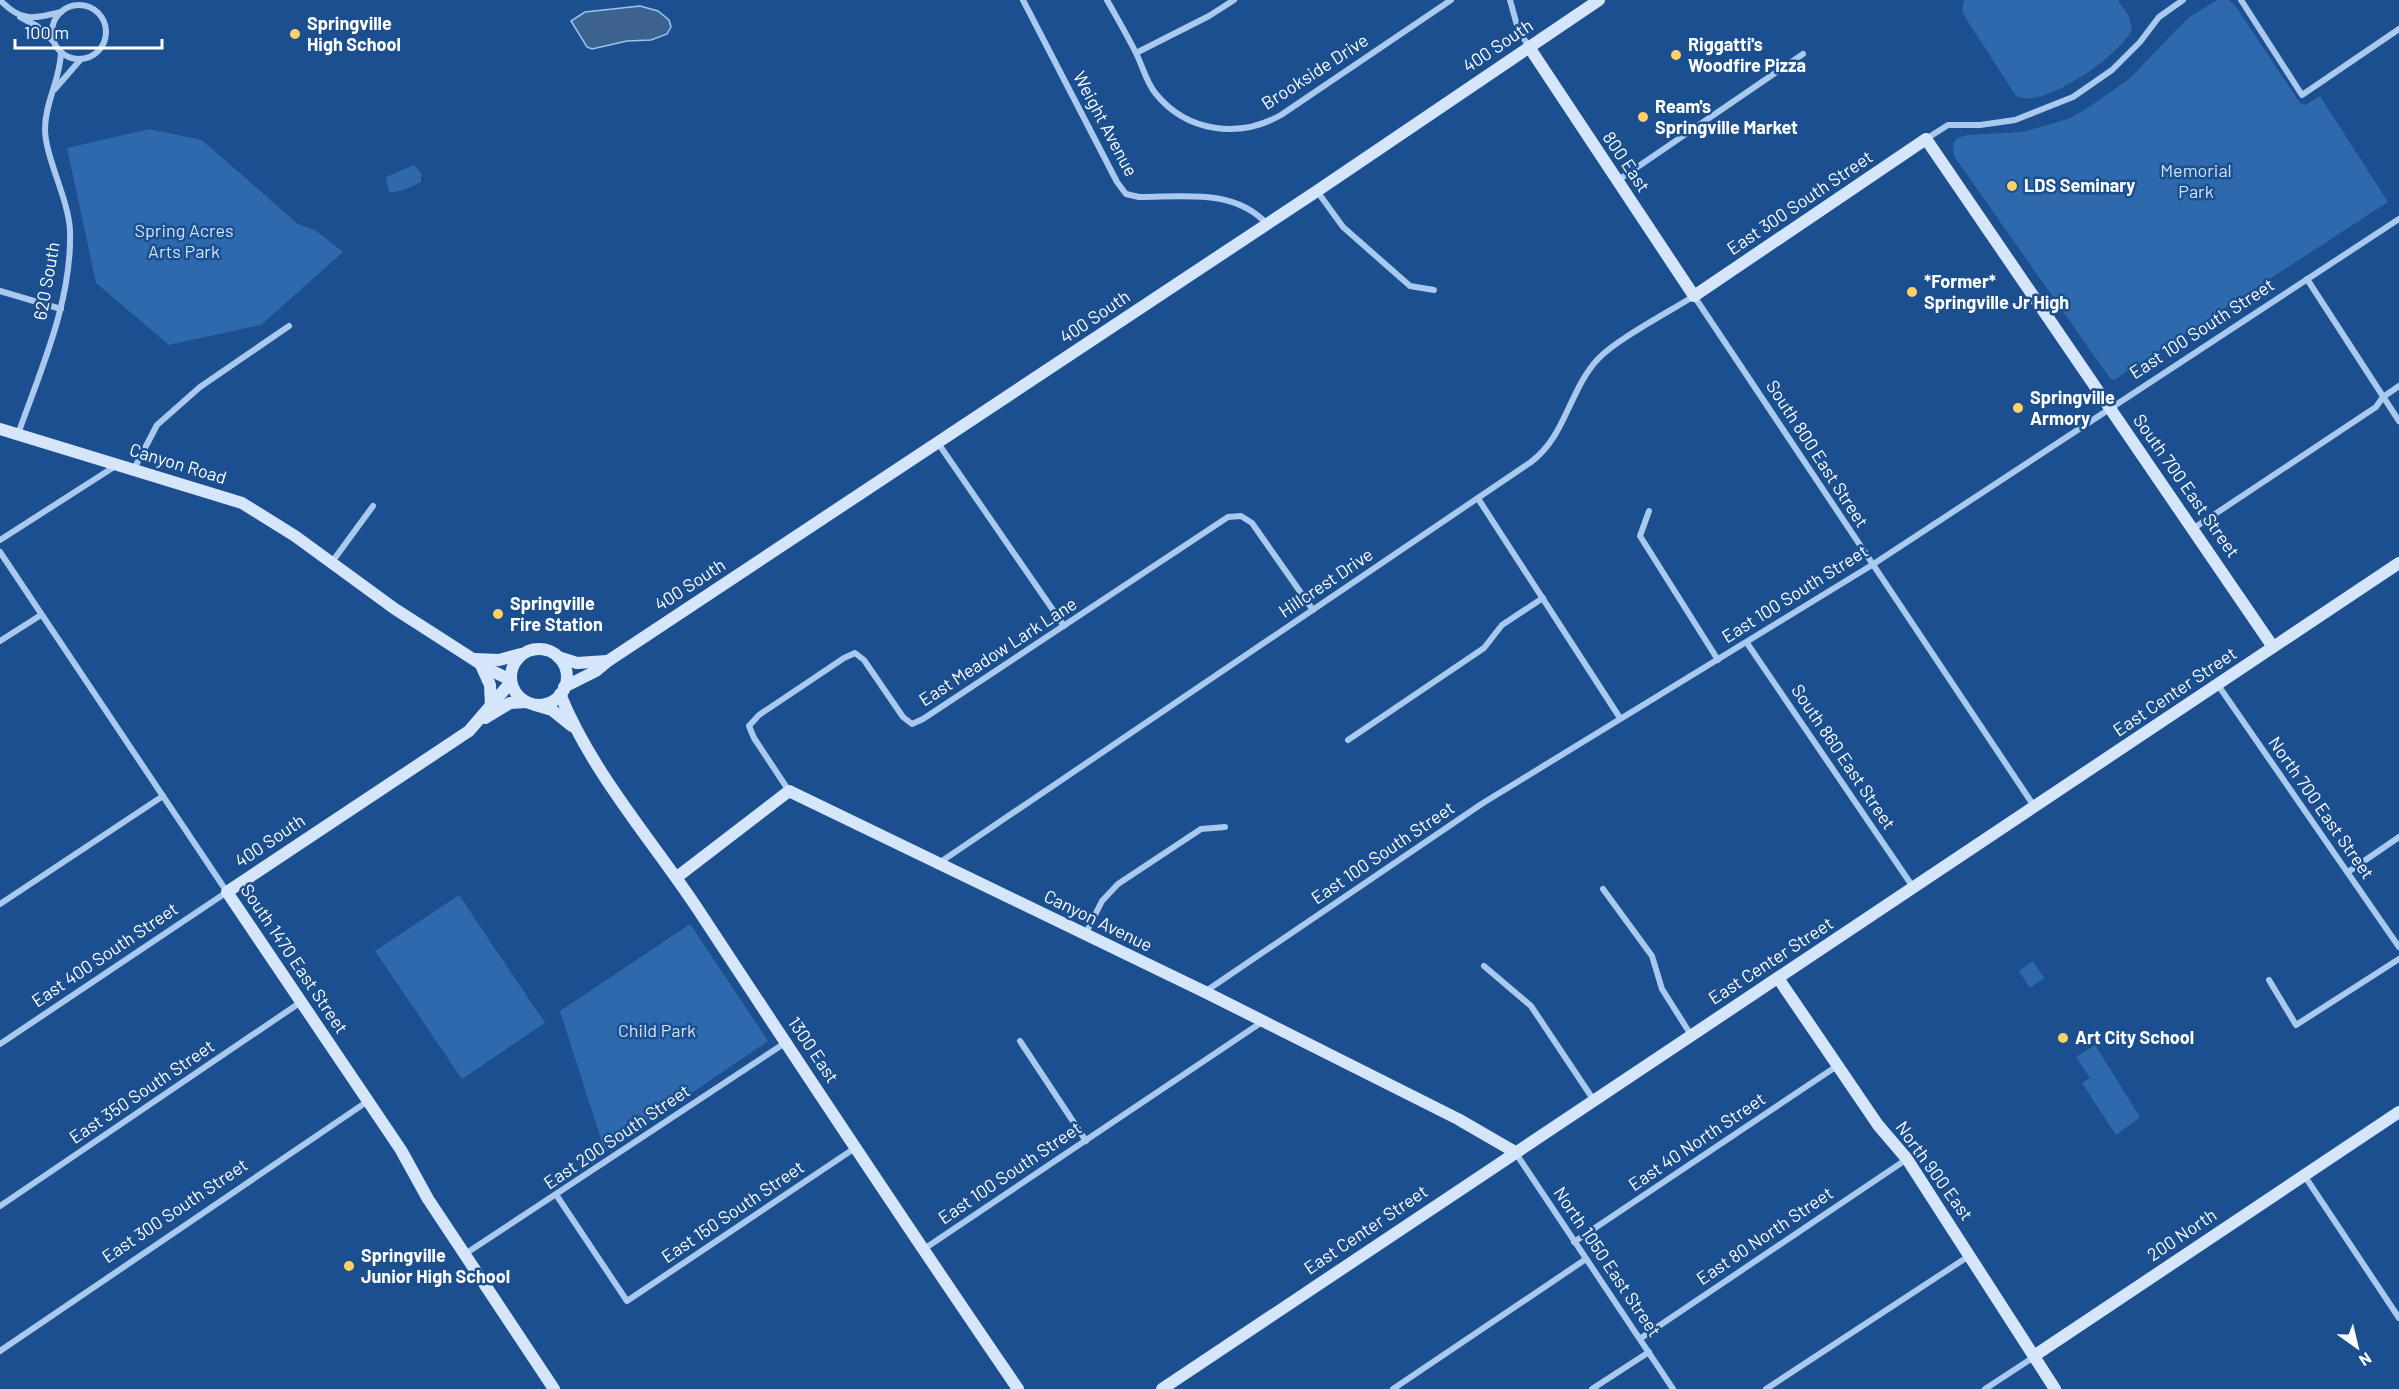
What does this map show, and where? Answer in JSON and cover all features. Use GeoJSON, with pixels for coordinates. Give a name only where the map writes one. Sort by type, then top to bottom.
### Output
{"type":"FeatureCollection","features":[{"type":"Feature","properties":{"kind":"street"},"geometry":{"type":"LineString","coordinates":[[0,0],[14,14],[37,26],[53,41],[61,53],[81,59],[90,57],[102,47],[106,34],[105,26],[96,11],[88,7],[73,6],[61,12],[38,17],[14,14]]}},
{"type":"Feature","properties":{"kind":"street","name":"Weight Avenue"},"geometry":{"type":"LineString","coordinates":[[1023,0],[1117,182],[1126,194],[1139,197],[1224,199],[1252,210],[1267,224]]}},
{"type":"Feature","properties":{"kind":"street","name":"Brookside Drive"},"geometry":{"type":"LineString","coordinates":[[1107,0],[1136,53],[1148,82],[1174,111],[1209,128],[1242,129],[1268,123],[1281,115],[1451,0]]}},
{"type":"Feature","properties":{"kind":"street"},"geometry":{"type":"LineString","coordinates":[[1136,53],[1209,16],[1234,0]]}},
{"type":"Feature","properties":{"kind":"street"},"geometry":{"type":"LineString","coordinates":[[1510,0],[1518,29],[1529,46]]}},
{"type":"Feature","properties":{"kind":"street","name":"400 South"},"geometry":{"type":"LineString","coordinates":[[562,691],[596,671],[1317,191],[1599,0]]}},
{"type":"Feature","properties":{"kind":"street"},"geometry":{"type":"LineString","coordinates":[[1926,139],[1948,124],[1980,125],[2015,120],[2073,97],[2112,70],[2140,42],[2158,17],[2183,0]]}},
{"type":"Feature","properties":{"kind":"street"},"geometry":{"type":"LineString","coordinates":[[2241,0],[2301,95],[2399,29]]}},
{"type":"Feature","properties":{"kind":"street"},"geometry":{"type":"LineString","coordinates":[[53,41],[52,25],[61,12]]}},
{"type":"Feature","properties":{"kind":"street","name":"800 East"},"geometry":{"type":"LineString","coordinates":[[1529,46],[1694,296]]}},
{"type":"Feature","properties":{"kind":"street","name":"620 South"},"geometry":{"type":"LineString","coordinates":[[18,435],[61,309],[70,229],[45,131],[51,94],[60,72],[61,53]]}},
{"type":"Feature","properties":{"kind":"street"},"geometry":{"type":"LineString","coordinates":[[1617,181],[1803,54]]}},
{"type":"Feature","properties":{"kind":"street"},"geometry":{"type":"LineString","coordinates":[[51,94],[81,59]]}},
{"type":"Feature","properties":{"kind":"street","name":"East 300 South Street"},"geometry":{"type":"LineString","coordinates":[[1694,296],[1926,139]]}},
{"type":"Feature","properties":{"kind":"street","name":"South 700 East Street"},"geometry":{"type":"LineString","coordinates":[[1926,139],[2194,528],[2273,647]]}},
{"type":"Feature","properties":{"kind":"street"},"geometry":{"type":"LineString","coordinates":[[1317,191],[1343,227],[1410,286],[1434,290]]}},
{"type":"Feature","properties":{"kind":"street","name":"East 100 South Street"},"geometry":{"type":"LineString","coordinates":[[1205,992],[1483,803],[1872,565],[2399,219]]}},
{"type":"Feature","properties":{"kind":"street"},"geometry":{"type":"LineString","coordinates":[[2307,279],[2399,421]]}},
{"type":"Feature","properties":{"kind":"street"},"geometry":{"type":"LineString","coordinates":[[0,291],[61,309]]}},
{"type":"Feature","properties":{"kind":"street","name":"Hillcrest Drive"},"geometry":{"type":"LineString","coordinates":[[938,863],[1479,500],[1542,454],[1553,442],[1578,389],[1598,359],[1694,296]]}},
{"type":"Feature","properties":{"kind":"street","name":"South 800 East Street"},"geometry":{"type":"LineString","coordinates":[[1694,296],[2035,807]]}},
{"type":"Feature","properties":{"kind":"street"},"geometry":{"type":"LineString","coordinates":[[134,469],[157,425],[200,387],[289,326]]}},
{"type":"Feature","properties":{"kind":"street"},"geometry":{"type":"LineString","coordinates":[[2194,528],[2376,406],[2383,397],[2399,387]]}},
{"type":"Feature","properties":{"kind":"street","name":"Canyon Road"},"geometry":{"type":"LineString","coordinates":[[0,429],[242,503],[395,609],[511,681]]}},
{"type":"Feature","properties":{"kind":"street"},"geometry":{"type":"LineString","coordinates":[[938,443],[1064,626]]}},
{"type":"Feature","properties":{"kind":"street"},"geometry":{"type":"LineString","coordinates":[[0,540],[118,464]]}},
{"type":"Feature","properties":{"kind":"street"},"geometry":{"type":"LineString","coordinates":[[1479,500],[1620,718]]}},
{"type":"Feature","properties":{"kind":"street"},"geometry":{"type":"LineString","coordinates":[[331,563],[373,506]]}},
{"type":"Feature","properties":{"kind":"street"},"geometry":{"type":"LineString","coordinates":[[1649,511],[1640,536],[1718,660]]}},
{"type":"Feature","properties":{"kind":"street","name":"East Meadow Lark Lane"},"geometry":{"type":"LineString","coordinates":[[789,791],[754,738],[749,726],[759,715],[844,658],[855,653],[864,660],[903,717],[912,724],[1228,517],[1241,516],[1252,522],[1312,610]]}},
{"type":"Feature","properties":{"kind":"street","name":"South 1470 East Street"},"geometry":{"type":"LineString","coordinates":[[0,552],[368,1101],[554,1389]]}},
{"type":"Feature","properties":{"kind":"street","name":"East Center Street"},"geometry":{"type":"LineString","coordinates":[[1162,1389],[2399,563]]}},
{"type":"Feature","properties":{"kind":"street"},"geometry":{"type":"LineString","coordinates":[[1348,740],[1484,648],[1502,625],[1543,598]]}},
{"type":"Feature","properties":{"kind":"street"},"geometry":{"type":"LineString","coordinates":[[0,641],[41,615]]}},
{"type":"Feature","properties":{"kind":"street","name":"South 860 East Street"},"geometry":{"type":"LineString","coordinates":[[1747,643],[1914,888]]}},
{"type":"Feature","properties":{"kind":"street"},"geometry":{"type":"LineString","coordinates":[[491,706],[490,685],[478,662],[499,660],[537,649],[552,652],[558,657],[566,672],[562,691],[546,703],[528,702],[519,697],[511,681],[513,665],[522,654]]}},
{"type":"Feature","properties":{"kind":"street","name":"400 South"},"geometry":{"type":"LineString","coordinates":[[558,657],[577,663],[608,661]]}},
{"type":"Feature","properties":{"kind":"street","name":"400 South"},"geometry":{"type":"LineString","coordinates":[[482,720],[511,681]]}},
{"type":"Feature","properties":{"kind":"street","name":"North 700 East Street"},"geometry":{"type":"LineString","coordinates":[[2218,685],[2399,948]]}},
{"type":"Feature","properties":{"kind":"street","name":"1300 East"},"geometry":{"type":"LineString","coordinates":[[562,691],[577,731],[1018,1389]]}},
{"type":"Feature","properties":{"kind":"street","name":"400 South"},"geometry":{"type":"LineString","coordinates":[[227,892],[469,731],[482,720],[510,703],[528,702]]}},
{"type":"Feature","properties":{"kind":"street","name":"1300 East"},"geometry":{"type":"LineString","coordinates":[[528,702],[552,710],[577,731]]}},
{"type":"Feature","properties":{"kind":"street"},"geometry":{"type":"LineString","coordinates":[[676,877],[789,791]]}},
{"type":"Feature","properties":{"kind":"street","name":"Canyon Avenue"},"geometry":{"type":"LineString","coordinates":[[789,791],[1205,992],[1458,1119],[1515,1152]]}},
{"type":"Feature","properties":{"kind":"street"},"geometry":{"type":"LineString","coordinates":[[0,904],[163,796]]}},
{"type":"Feature","properties":{"kind":"street"},"geometry":{"type":"LineString","coordinates":[[1085,935],[1102,901],[1118,884],[1201,829],[1225,827]]}},
{"type":"Feature","properties":{"kind":"street"},"geometry":{"type":"LineString","coordinates":[[2348,872],[2399,837]]}},
{"type":"Feature","properties":{"kind":"street"},"geometry":{"type":"LineString","coordinates":[[1603,890],[1652,956],[1662,988],[1691,1035]]}},
{"type":"Feature","properties":{"kind":"street","name":"East 400 South Street"},"geometry":{"type":"LineString","coordinates":[[0,1044],[227,892]]}},
{"type":"Feature","properties":{"kind":"street"},"geometry":{"type":"LineString","coordinates":[[2269,980],[2296,1025],[2399,959]]}},
{"type":"Feature","properties":{"kind":"street"},"geometry":{"type":"LineString","coordinates":[[1484,966],[1531,1006],[1593,1100]]}},
{"type":"Feature","properties":{"kind":"street","name":"North 900 East"},"geometry":{"type":"LineString","coordinates":[[1778,978],[1878,1125],[1907,1159],[2055,1389]]}},
{"type":"Feature","properties":{"kind":"street","name":"East 350 South Street"},"geometry":{"type":"LineString","coordinates":[[0,1206],[301,1002]]}},
{"type":"Feature","properties":{"kind":"street","name":"East 100 South Street"},"geometry":{"type":"LineString","coordinates":[[924,1249],[1262,1022]]}},
{"type":"Feature","properties":{"kind":"street"},"geometry":{"type":"LineString","coordinates":[[1020,1041],[1086,1141]]}},
{"type":"Feature","properties":{"kind":"street","name":"East 200 South Street"},"geometry":{"type":"LineString","coordinates":[[465,1254],[557,1196],[786,1043]]}},
{"type":"Feature","properties":{"kind":"street","name":"East 40 North Street"},"geometry":{"type":"LineString","coordinates":[[1574,1242],[1837,1066]]}},
{"type":"Feature","properties":{"kind":"street","name":"East 300 South Street"},"geometry":{"type":"LineString","coordinates":[[2,1351],[368,1101]]}},
{"type":"Feature","properties":{"kind":"street","name":"200 North"},"geometry":{"type":"LineString","coordinates":[[1985,1389],[2399,1112]]}},
{"type":"Feature","properties":{"kind":"street","name":"East 150 South Street"},"geometry":{"type":"LineString","coordinates":[[557,1196],[627,1301],[856,1147]]}},
{"type":"Feature","properties":{"kind":"street","name":"North 1050 East Street"},"geometry":{"type":"LineString","coordinates":[[1515,1152],[1673,1389]]}},
{"type":"Feature","properties":{"kind":"street","name":"East 80 North Street"},"geometry":{"type":"LineString","coordinates":[[1641,1338],[1907,1159]]}},
{"type":"Feature","properties":{"kind":"street"},"geometry":{"type":"LineString","coordinates":[[2304,1175],[2399,1318]]}},
{"type":"Feature","properties":{"kind":"street"},"geometry":{"type":"LineString","coordinates":[[1766,1389],[1970,1256]]}},
{"type":"Feature","properties":{"kind":"street"},"geometry":{"type":"LineString","coordinates":[[1393,1389],[1587,1259]]}},
{"type":"Feature","properties":{"kind":"street"},"geometry":{"type":"LineString","coordinates":[[1592,1389],[1649,1352]]}},
{"type":"Feature","properties":{"kind":"green space"},"geometry":{"type":"Polygon","coordinates":[[[1964,0],[2118,0],[2129,16],[2132,29],[2113,52],[2080,78],[2044,95],[2028,98],[2016,96],[1965,17],[1962,11],[1964,0]]]}},
{"type":"Feature","properties":{"kind":"green space","name":"Memorial Park"},"geometry":{"type":"Polygon","coordinates":[[[2217,0],[2229,0],[2236,7],[2300,103],[2305,105],[2320,96],[2388,202],[2114,380],[2109,377],[1954,156],[1953,144],[1957,138],[1967,135],[2022,132],[2068,119],[2129,79],[2188,18],[2217,0]]]}},
{"type":"Feature","properties":{"kind":"green space","name":"Spring Acres Arts Park"},"geometry":{"type":"Polygon","coordinates":[[[149,129],[202,140],[298,224],[315,230],[343,252],[261,325],[169,345],[96,283],[67,148],[149,129]]]}},
{"type":"Feature","properties":{"kind":"green space"},"geometry":{"type":"Polygon","coordinates":[[[414,165],[421,173],[421,182],[404,190],[389,193],[386,177],[414,165]]]}},
{"type":"Feature","properties":{"kind":"green space"},"geometry":{"type":"Polygon","coordinates":[[[459,895],[545,1023],[462,1079],[375,951],[459,895]]]}},
{"type":"Feature","properties":{"kind":"green space","name":"Child Park"},"geometry":{"type":"Polygon","coordinates":[[[690,924],[768,1041],[605,1152],[560,1011],[690,924]]]}},
{"type":"Feature","properties":{"kind":"green space"},"geometry":{"type":"Polygon","coordinates":[[[2033,961],[2044,978],[2030,988],[2019,971],[2033,961]]]}},
{"type":"Feature","properties":{"kind":"green space"},"geometry":{"type":"Polygon","coordinates":[[[2095,1045],[2140,1117],[2116,1135],[2082,1083],[2090,1078],[2076,1057],[2095,1045]]]}},
{"type":"Feature","properties":{"kind":"shaded area"},"geometry":{"type":"Polygon","coordinates":[[[640,6],[658,11],[669,20],[671,27],[667,34],[651,40],[627,41],[592,49],[587,47],[571,21],[585,12],[640,6]]]}},
{"type":"Feature","properties":{"kind":"place","name":"Springville High School"},"geometry":{"type":"Point","coordinates":[295,34]}},
{"type":"Feature","properties":{"kind":"place","name":"Riggatti's Woodfire Pizza"},"geometry":{"type":"Point","coordinates":[1676,55]}},
{"type":"Feature","properties":{"kind":"place","name":"Ream's Springville Market"},"geometry":{"type":"Point","coordinates":[1643,117]}},
{"type":"Feature","properties":{"kind":"place","name":"LDS Seminary"},"geometry":{"type":"Point","coordinates":[2012,186]}},
{"type":"Feature","properties":{"kind":"place","name":"*Former* Springville Jr High"},"geometry":{"type":"Point","coordinates":[1912,292]}},
{"type":"Feature","properties":{"kind":"place","name":"Springville Armory"},"geometry":{"type":"Point","coordinates":[2018,408]}},
{"type":"Feature","properties":{"kind":"place","name":"Springville Fire Station"},"geometry":{"type":"Point","coordinates":[498,614]}},
{"type":"Feature","properties":{"kind":"place","name":"Art City School"},"geometry":{"type":"Point","coordinates":[2063,1038]}},
{"type":"Feature","properties":{"kind":"place","name":"Springville Junior High School"},"geometry":{"type":"Point","coordinates":[349,1266]}}]}
